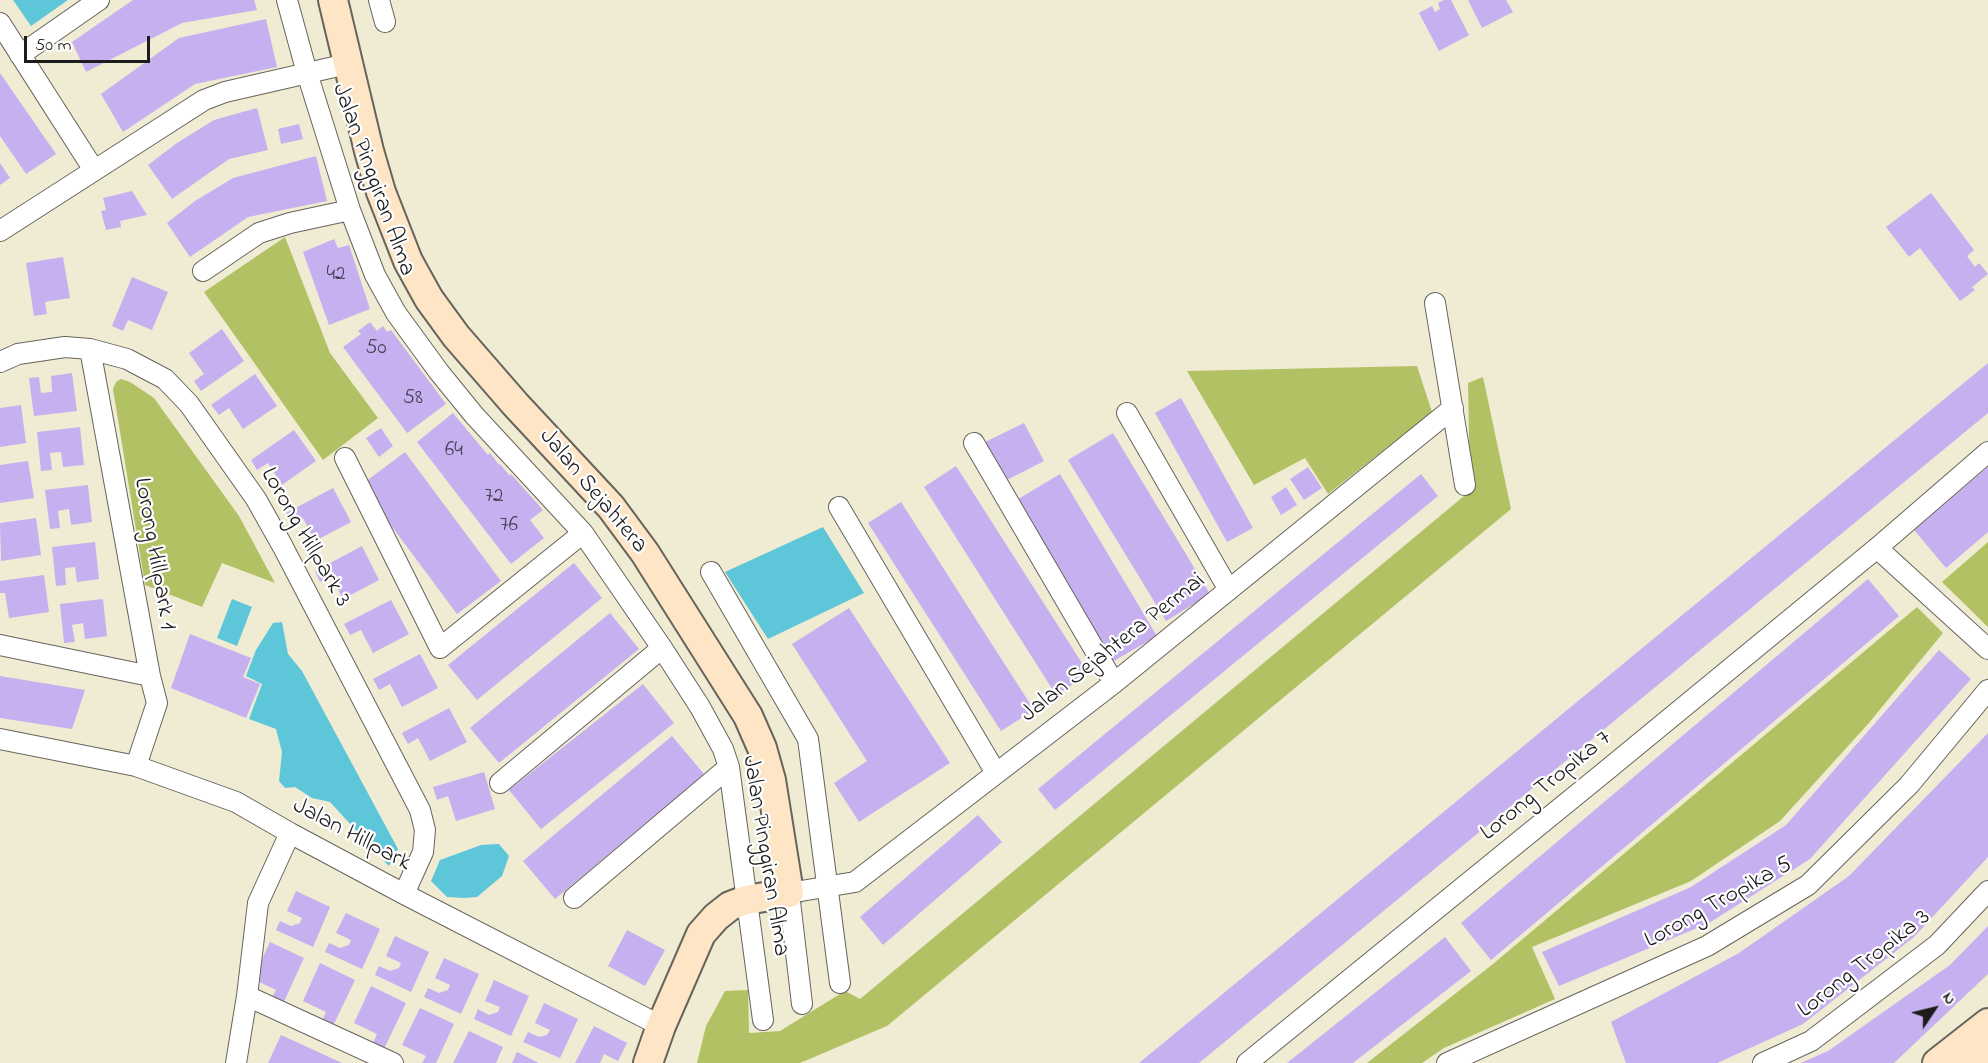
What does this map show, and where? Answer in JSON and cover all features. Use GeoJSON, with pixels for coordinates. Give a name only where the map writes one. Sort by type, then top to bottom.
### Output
{"type":"FeatureCollection","features":[{"type":"Feature","properties":{"kind":"main road","name":"Jalan Sejahtera"},"geometry":{"type":"LineString","coordinates":[[339,1],[347,64],[381,192],[408,261],[429,299],[456,336],[611,507],[645,553],[748,716],[762,748],[771,780],[789,893]]}},
{"type":"Feature","properties":{"kind":"main road"},"geometry":{"type":"LineString","coordinates":[[648,1063],[661,1026],[701,934],[716,917],[730,906],[746,900],[789,893]]}},
{"type":"Feature","properties":{"kind":"main road"},"geometry":{"type":"LineString","coordinates":[[1936,1063],[1988,1023]]}},
{"type":"Feature","properties":{"kind":"main road"},"geometry":{"type":"LineString","coordinates":[[1971,1063],[1988,1050]]}},
{"type":"Feature","properties":{"kind":"street"},"geometry":{"type":"LineString","coordinates":[[20,55],[99,0]]}},
{"type":"Feature","properties":{"kind":"street","name":"Jalan Pinggiran Alma"},"geometry":{"type":"LineString","coordinates":[[287,0],[307,73],[350,210],[375,275],[396,313],[439,372],[474,414],[583,532],[662,648],[700,707],[723,749],[729,767],[763,1020]]}},
{"type":"Feature","properties":{"kind":"street"},"geometry":{"type":"LineString","coordinates":[[379,0],[385,22]]}},
{"type":"Feature","properties":{"kind":"street"},"geometry":{"type":"LineString","coordinates":[[0,23],[94,170]]}},
{"type":"Feature","properties":{"kind":"street"},"geometry":{"type":"LineString","coordinates":[[0,231],[204,100],[225,92],[347,64]]}},
{"type":"Feature","properties":{"kind":"street"},"geometry":{"type":"LineString","coordinates":[[203,271],[259,233],[290,223],[350,210]]}},
{"type":"Feature","properties":{"kind":"street"},"geometry":{"type":"LineString","coordinates":[[1435,303],[1465,485]]}},
{"type":"Feature","properties":{"kind":"street","name":"Lorong Hillpark 3"},"geometry":{"type":"LineString","coordinates":[[0,362],[18,354],[65,347],[90,349],[127,359],[165,379],[189,405],[261,508],[420,810],[425,830],[423,852],[404,894]]}},
{"type":"Feature","properties":{"kind":"street","name":"Lorong Hillpark 1"},"geometry":{"type":"LineString","coordinates":[[90,349],[150,676],[157,703],[136,766]]}},
{"type":"Feature","properties":{"kind":"street","name":"Jalan Sejahtera Permai"},"geometry":{"type":"LineString","coordinates":[[789,893],[855,882],[1114,682],[1453,408]]}},
{"type":"Feature","properties":{"kind":"street"},"geometry":{"type":"LineString","coordinates":[[1127,413],[1229,590]]}},
{"type":"Feature","properties":{"kind":"street"},"geometry":{"type":"LineString","coordinates":[[974,443],[1114,682]]}},
{"type":"Feature","properties":{"kind":"street","name":"Lorong Tropika 7"},"geometry":{"type":"LineString","coordinates":[[1247,1063],[1877,548],[1988,452]]}},
{"type":"Feature","properties":{"kind":"street"},"geometry":{"type":"LineString","coordinates":[[345,458],[440,648],[583,532]]}},
{"type":"Feature","properties":{"kind":"street"},"geometry":{"type":"LineString","coordinates":[[839,507],[996,773]]}},
{"type":"Feature","properties":{"kind":"street"},"geometry":{"type":"LineString","coordinates":[[1877,548],[1988,650]]}},
{"type":"Feature","properties":{"kind":"street"},"geometry":{"type":"LineString","coordinates":[[711,572],[808,739],[840,982]]}},
{"type":"Feature","properties":{"kind":"street"},"geometry":{"type":"LineString","coordinates":[[0,645],[150,676]]}},
{"type":"Feature","properties":{"kind":"street"},"geometry":{"type":"LineString","coordinates":[[500,783],[662,648]]}},
{"type":"Feature","properties":{"kind":"street","name":"Lorong Tropika 5"},"geometry":{"type":"LineString","coordinates":[[1447,1063],[1707,946],[1808,885],[1909,786],[1988,690]]}},
{"type":"Feature","properties":{"kind":"street","name":"Jalan Hillpark"},"geometry":{"type":"LineString","coordinates":[[0,739],[136,766],[236,802],[404,894],[661,1026]]}},
{"type":"Feature","properties":{"kind":"street"},"geometry":{"type":"LineString","coordinates":[[574,898],[729,767]]}},
{"type":"Feature","properties":{"kind":"street"},"geometry":{"type":"LineString","coordinates":[[236,1063],[258,903],[290,833]]}},
{"type":"Feature","properties":{"kind":"street","name":"Lorong Tropika 3"},"geometry":{"type":"LineString","coordinates":[[1763,1063],[1811,1041],[1937,945],[1988,891]]}},
{"type":"Feature","properties":{"kind":"street","name":"Jalan Sejahtera"},"geometry":{"type":"LineString","coordinates":[[789,893],[802,1004]]}},
{"type":"Feature","properties":{"kind":"street"},"geometry":{"type":"LineString","coordinates":[[247,996],[393,1063]]}},
{"type":"Feature","properties":{"kind":"green space"},"geometry":{"type":"Polygon","coordinates":[[[285,237],[330,353],[378,418],[323,460],[204,292],[285,237]]]}},
{"type":"Feature","properties":{"kind":"green space"},"geometry":{"type":"Polygon","coordinates":[[[1417,366],[1432,412],[1328,494],[1305,458],[1254,485],[1187,371],[1417,366]]]}},
{"type":"Feature","properties":{"kind":"green space"},"geometry":{"type":"Polygon","coordinates":[[[1483,377],[1511,509],[887,1026],[800,1063],[697,1063],[706,1026],[725,991],[748,990],[749,1033],[780,1031],[845,991],[860,999],[1470,491],[1468,383],[1483,377]]]}},
{"type":"Feature","properties":{"kind":"green space"},"geometry":{"type":"Polygon","coordinates":[[[121,379],[130,382],[154,398],[239,516],[275,583],[222,563],[202,607],[145,585],[113,389],[116,382],[121,379]]]}},
{"type":"Feature","properties":{"kind":"green space"},"geometry":{"type":"Polygon","coordinates":[[[1988,542],[1988,627],[1942,582],[1988,542]]]}},
{"type":"Feature","properties":{"kind":"green space"},"geometry":{"type":"Polygon","coordinates":[[[1917,607],[1943,633],[1868,724],[1780,821],[1691,881],[1532,947],[1555,999],[1444,1048],[1422,1063],[1367,1063],[1493,964],[1917,607]]]}},
{"type":"Feature","properties":{"kind":"water"},"geometry":{"type":"Polygon","coordinates":[[[13,0],[68,0],[31,26],[13,0]]]}},
{"type":"Feature","properties":{"kind":"water"},"geometry":{"type":"Polygon","coordinates":[[[823,527],[864,593],[768,639],[725,572],[823,527]]]}},
{"type":"Feature","properties":{"kind":"water"},"geometry":{"type":"Polygon","coordinates":[[[232,599],[252,607],[237,646],[217,638],[232,599]]]}},
{"type":"Feature","properties":{"kind":"water"},"geometry":{"type":"Polygon","coordinates":[[[282,622],[288,654],[302,671],[398,849],[389,866],[330,802],[312,798],[295,787],[285,788],[279,781],[282,752],[276,729],[249,719],[262,684],[246,676],[256,650],[273,623],[282,622]]]}},
{"type":"Feature","properties":{"kind":"water"},"geometry":{"type":"Polygon","coordinates":[[[499,844],[509,856],[502,876],[477,897],[447,897],[431,881],[440,860],[481,845],[499,844]]]}},
{"type":"Feature","properties":{"kind":"building"},"geometry":{"type":"Polygon","coordinates":[[[133,0],[254,0],[257,10],[182,23],[86,72],[72,42],[133,0]]]}},
{"type":"Feature","properties":{"kind":"building"},"geometry":{"type":"Polygon","coordinates":[[[1451,0],[1469,35],[1439,51],[1419,13],[1432,6],[1435,12],[1440,9],[1438,3],[1451,0]]]}},
{"type":"Feature","properties":{"kind":"building"},"geometry":{"type":"Polygon","coordinates":[[[1468,0],[1506,0],[1513,12],[1482,28],[1468,0]]]}},
{"type":"Feature","properties":{"kind":"building"},"geometry":{"type":"Polygon","coordinates":[[[266,19],[277,67],[195,84],[123,132],[101,94],[179,38],[266,19]]]}},
{"type":"Feature","properties":{"kind":"building"},"geometry":{"type":"Polygon","coordinates":[[[0,73],[56,154],[26,174],[0,136],[0,73]]]}},
{"type":"Feature","properties":{"kind":"building"},"geometry":{"type":"Polygon","coordinates":[[[257,108],[268,150],[229,159],[172,199],[148,165],[177,143],[214,120],[257,108]]]}},
{"type":"Feature","properties":{"kind":"building"},"geometry":{"type":"Polygon","coordinates":[[[299,124],[303,139],[281,144],[278,129],[299,124]]]}},
{"type":"Feature","properties":{"kind":"building"},"geometry":{"type":"Polygon","coordinates":[[[316,156],[327,201],[248,217],[190,257],[167,223],[195,201],[233,178],[316,156]]]}},
{"type":"Feature","properties":{"kind":"building"},"geometry":{"type":"Polygon","coordinates":[[[0,163],[10,178],[0,185],[0,163]]]}},
{"type":"Feature","properties":{"kind":"building"},"geometry":{"type":"Polygon","coordinates":[[[132,191],[147,215],[120,221],[121,227],[106,230],[101,211],[106,210],[103,198],[132,191]]]}},
{"type":"Feature","properties":{"kind":"building"},"geometry":{"type":"Polygon","coordinates":[[[1931,193],[1974,250],[1967,256],[1975,267],[1979,263],[1988,274],[1972,287],[1975,290],[1960,301],[1920,248],[1909,257],[1886,227],[1931,193]]]}},
{"type":"Feature","properties":{"kind":"building"},"geometry":{"type":"Polygon","coordinates":[[[334,239],[338,248],[349,245],[370,309],[329,325],[303,252],[334,239]]]}},
{"type":"Feature","properties":{"kind":"building"},"geometry":{"type":"Polygon","coordinates":[[[63,257],[70,298],[45,302],[47,314],[34,316],[26,263],[63,257]]]}},
{"type":"Feature","properties":{"kind":"building"},"geometry":{"type":"Polygon","coordinates":[[[132,277],[168,292],[152,330],[128,320],[123,331],[112,326],[132,277]]]}},
{"type":"Feature","properties":{"kind":"building"},"geometry":{"type":"Polygon","coordinates":[[[370,322],[377,331],[383,326],[387,332],[391,330],[446,404],[407,433],[343,347],[361,334],[358,331],[370,322]]]}},
{"type":"Feature","properties":{"kind":"building"},"geometry":{"type":"Polygon","coordinates":[[[222,329],[244,361],[201,391],[194,381],[204,374],[189,353],[222,329]]]}},
{"type":"Feature","properties":{"kind":"building"},"geometry":{"type":"Polygon","coordinates":[[[1988,363],[1988,413],[1199,1063],[1139,1063],[1988,363]]]}},
{"type":"Feature","properties":{"kind":"building"},"geometry":{"type":"Polygon","coordinates":[[[72,373],[77,411],[34,416],[29,378],[39,377],[41,393],[52,392],[51,376],[72,373]]]}},
{"type":"Feature","properties":{"kind":"building"},"geometry":{"type":"Polygon","coordinates":[[[255,374],[277,406],[243,429],[229,408],[219,415],[211,405],[255,374]]]}},
{"type":"Feature","properties":{"kind":"building"},"geometry":{"type":"Polygon","coordinates":[[[1181,398],[1253,528],[1227,542],[1155,413],[1181,398]]]}},
{"type":"Feature","properties":{"kind":"building"},"geometry":{"type":"Polygon","coordinates":[[[21,405],[26,443],[0,447],[0,408],[21,405]]]}},
{"type":"Feature","properties":{"kind":"building"},"geometry":{"type":"Polygon","coordinates":[[[453,413],[488,455],[490,453],[543,510],[530,520],[544,538],[511,564],[417,442],[453,413]]]}},
{"type":"Feature","properties":{"kind":"building"},"geometry":{"type":"Polygon","coordinates":[[[1024,423],[1044,461],[1001,483],[981,444],[1024,423]]]}},
{"type":"Feature","properties":{"kind":"building"},"geometry":{"type":"Polygon","coordinates":[[[80,427],[84,465],[63,467],[61,452],[50,453],[52,470],[41,471],[37,432],[80,427]]]}},
{"type":"Feature","properties":{"kind":"building"},"geometry":{"type":"Polygon","coordinates":[[[381,428],[393,446],[379,457],[366,438],[381,428]]]}},
{"type":"Feature","properties":{"kind":"building"},"geometry":{"type":"Polygon","coordinates":[[[294,430],[316,461],[282,485],[268,463],[257,470],[251,460],[294,430]]]}},
{"type":"Feature","properties":{"kind":"building"},"geometry":{"type":"Polygon","coordinates":[[[1113,433],[1210,594],[1166,621],[1068,460],[1113,433]]]}},
{"type":"Feature","properties":{"kind":"building"},"geometry":{"type":"Polygon","coordinates":[[[405,452],[501,581],[457,614],[361,485],[405,452]]]}},
{"type":"Feature","properties":{"kind":"building"},"geometry":{"type":"Polygon","coordinates":[[[28,461],[34,498],[0,503],[0,465],[28,461]]]}},
{"type":"Feature","properties":{"kind":"building"},"geometry":{"type":"Polygon","coordinates":[[[956,466],[1089,674],[1056,695],[924,487],[956,466]]]}},
{"type":"Feature","properties":{"kind":"building"},"geometry":{"type":"Polygon","coordinates":[[[1308,467],[1322,488],[1304,500],[1290,479],[1308,467]]]}},
{"type":"Feature","properties":{"kind":"building"},"geometry":{"type":"Polygon","coordinates":[[[1988,467],[1988,532],[1946,568],[1914,530],[1988,467]]]}},
{"type":"Feature","properties":{"kind":"building"},"geometry":{"type":"Polygon","coordinates":[[[1060,474],[1157,636],[1112,662],[1015,501],[1060,474]]]}},
{"type":"Feature","properties":{"kind":"building"},"geometry":{"type":"Polygon","coordinates":[[[1421,474],[1438,496],[1055,810],[1038,789],[1421,474]]]}},
{"type":"Feature","properties":{"kind":"building"},"geometry":{"type":"Polygon","coordinates":[[[88,485],[92,522],[71,525],[69,509],[58,511],[60,528],[50,529],[45,490],[88,485]]]}},
{"type":"Feature","properties":{"kind":"building"},"geometry":{"type":"Polygon","coordinates":[[[1286,487],[1297,505],[1281,515],[1271,497],[1286,487]]]}},
{"type":"Feature","properties":{"kind":"building"},"geometry":{"type":"Polygon","coordinates":[[[333,488],[351,522],[315,541],[303,518],[292,524],[286,513],[333,488]]]}},
{"type":"Feature","properties":{"kind":"building"},"geometry":{"type":"Polygon","coordinates":[[[901,502],[1034,710],[1001,731],[868,523],[901,502]]]}},
{"type":"Feature","properties":{"kind":"building"},"geometry":{"type":"Polygon","coordinates":[[[36,518],[41,555],[1,561],[0,523],[36,518]]]}},
{"type":"Feature","properties":{"kind":"building"},"geometry":{"type":"Polygon","coordinates":[[[95,542],[99,579],[77,582],[75,567],[65,568],[66,585],[56,586],[52,547],[95,542]]]}},
{"type":"Feature","properties":{"kind":"building"},"geometry":{"type":"Polygon","coordinates":[[[362,546],[379,580],[343,599],[331,576],[320,582],[315,571],[362,546]]]}},
{"type":"Feature","properties":{"kind":"building"},"geometry":{"type":"Polygon","coordinates":[[[574,563],[602,598],[477,700],[448,665],[574,563]]]}},
{"type":"Feature","properties":{"kind":"building"},"geometry":{"type":"Polygon","coordinates":[[[44,575],[49,612],[9,618],[5,593],[0,593],[0,581],[44,575]]]}},
{"type":"Feature","properties":{"kind":"building"},"geometry":{"type":"Polygon","coordinates":[[[1868,579],[1899,616],[1491,960],[1461,923],[1868,579]]]}},
{"type":"Feature","properties":{"kind":"building"},"geometry":{"type":"Polygon","coordinates":[[[103,599],[107,636],[85,639],[83,623],[72,625],[75,642],[64,643],[60,604],[103,599]]]}},
{"type":"Feature","properties":{"kind":"building"},"geometry":{"type":"Polygon","coordinates":[[[391,600],[409,634],[373,653],[361,630],[350,635],[344,624],[391,600]]]}},
{"type":"Feature","properties":{"kind":"building"},"geometry":{"type":"Polygon","coordinates":[[[849,608],[950,763],[859,822],[834,783],[867,761],[792,644],[849,608]]]}},
{"type":"Feature","properties":{"kind":"building"},"geometry":{"type":"Polygon","coordinates":[[[610,613],[639,649],[499,763],[470,728],[610,613]]]}},
{"type":"Feature","properties":{"kind":"building"},"geometry":{"type":"Polygon","coordinates":[[[190,634],[251,658],[243,677],[260,684],[246,718],[171,688],[190,634]]]}},
{"type":"Feature","properties":{"kind":"building"},"geometry":{"type":"Polygon","coordinates":[[[1939,650],[1971,679],[1810,859],[1709,923],[1559,986],[1542,952],[1691,887],[1786,825],[1939,650]]]}},
{"type":"Feature","properties":{"kind":"building"},"geometry":{"type":"Polygon","coordinates":[[[420,654],[438,688],[402,707],[390,684],[379,690],[373,679],[420,654]]]}},
{"type":"Feature","properties":{"kind":"building"},"geometry":{"type":"Polygon","coordinates":[[[0,676],[85,690],[72,729],[0,718],[0,676]]]}},
{"type":"Feature","properties":{"kind":"building"},"geometry":{"type":"Polygon","coordinates":[[[643,684],[674,723],[541,829],[509,790],[643,684]]]}},
{"type":"Feature","properties":{"kind":"building"},"geometry":{"type":"Polygon","coordinates":[[[449,708],[467,742],[430,761],[418,738],[408,744],[402,733],[449,708]]]}},
{"type":"Feature","properties":{"kind":"building"},"geometry":{"type":"Polygon","coordinates":[[[1988,733],[1988,857],[1914,937],[1803,1024],[1717,1063],[1626,1063],[1611,1022],[1739,953],[1849,876],[1988,733]]]}},
{"type":"Feature","properties":{"kind":"building"},"geometry":{"type":"Polygon","coordinates":[[[672,736],[704,774],[555,899],[523,861],[672,736]]]}},
{"type":"Feature","properties":{"kind":"building"},"geometry":{"type":"Polygon","coordinates":[[[484,772],[495,809],[456,821],[448,796],[437,800],[433,787],[484,772]]]}},
{"type":"Feature","properties":{"kind":"building"},"geometry":{"type":"Polygon","coordinates":[[[978,815],[1002,842],[883,945],[860,917],[978,815]]]}},
{"type":"Feature","properties":{"kind":"building"},"geometry":{"type":"Polygon","coordinates":[[[296,891],[330,907],[313,947],[276,930],[280,921],[291,926],[300,923],[302,918],[287,911],[296,891]]]}},
{"type":"Feature","properties":{"kind":"building"},"geometry":{"type":"Polygon","coordinates":[[[346,913],[380,929],[362,969],[325,952],[329,943],[340,948],[349,945],[351,940],[336,933],[346,913]]]}},
{"type":"Feature","properties":{"kind":"building"},"geometry":{"type":"Polygon","coordinates":[[[1988,926],[1988,974],[1894,1063],[1801,1063],[1828,1051],[1950,965],[1988,926]]]}},
{"type":"Feature","properties":{"kind":"building"},"geometry":{"type":"Polygon","coordinates":[[[627,930],[665,950],[645,986],[608,966],[627,930]]]}},
{"type":"Feature","properties":{"kind":"building"},"geometry":{"type":"Polygon","coordinates":[[[395,936],[429,952],[411,992],[375,975],[379,966],[390,971],[399,968],[401,963],[386,956],[395,936]]]}},
{"type":"Feature","properties":{"kind":"building"},"geometry":{"type":"Polygon","coordinates":[[[1445,937],[1471,971],[1353,1063],[1287,1063],[1445,937]]]}},
{"type":"Feature","properties":{"kind":"building"},"geometry":{"type":"Polygon","coordinates":[[[270,942],[304,958],[282,1006],[270,1001],[276,990],[253,979],[270,942]]]}},
{"type":"Feature","properties":{"kind":"building"},"geometry":{"type":"Polygon","coordinates":[[[444,958],[479,974],[461,1014],[424,997],[428,988],[439,993],[448,990],[450,985],[435,978],[444,958]]]}},
{"type":"Feature","properties":{"kind":"building"},"geometry":{"type":"Polygon","coordinates":[[[320,963],[355,980],[332,1028],[321,1023],[326,1012],[303,1001],[320,963]]]}},
{"type":"Feature","properties":{"kind":"building"},"geometry":{"type":"Polygon","coordinates":[[[494,980],[529,996],[511,1036],[474,1019],[478,1009],[489,1015],[498,1012],[500,1007],[485,1001],[494,980]]]}},
{"type":"Feature","properties":{"kind":"building"},"geometry":{"type":"Polygon","coordinates":[[[371,986],[406,1003],[383,1051],[372,1045],[377,1034],[354,1023],[371,986]]]}},
{"type":"Feature","properties":{"kind":"building"},"geometry":{"type":"Polygon","coordinates":[[[544,1003],[578,1019],[560,1058],[523,1042],[528,1032],[539,1037],[547,1035],[550,1030],[535,1023],[544,1003]]]}},
{"type":"Feature","properties":{"kind":"building"},"geometry":{"type":"Polygon","coordinates":[[[420,1008],[454,1024],[436,1063],[422,1063],[426,1056],[402,1045],[420,1008]]]}},
{"type":"Feature","properties":{"kind":"building"},"geometry":{"type":"Polygon","coordinates":[[[594,1026],[627,1043],[618,1061],[604,1054],[600,1063],[575,1063],[594,1026]]]}},
{"type":"Feature","properties":{"kind":"building"},"geometry":{"type":"Polygon","coordinates":[[[469,1031],[503,1047],[496,1063],[453,1063],[469,1031]]]}},
{"type":"Feature","properties":{"kind":"building"},"geometry":{"type":"Polygon","coordinates":[[[281,1035],[342,1063],[268,1063],[281,1035]]]}},
{"type":"Feature","properties":{"kind":"building"},"geometry":{"type":"Polygon","coordinates":[[[517,1052],[539,1063],[512,1063],[517,1052]]]}}]}
